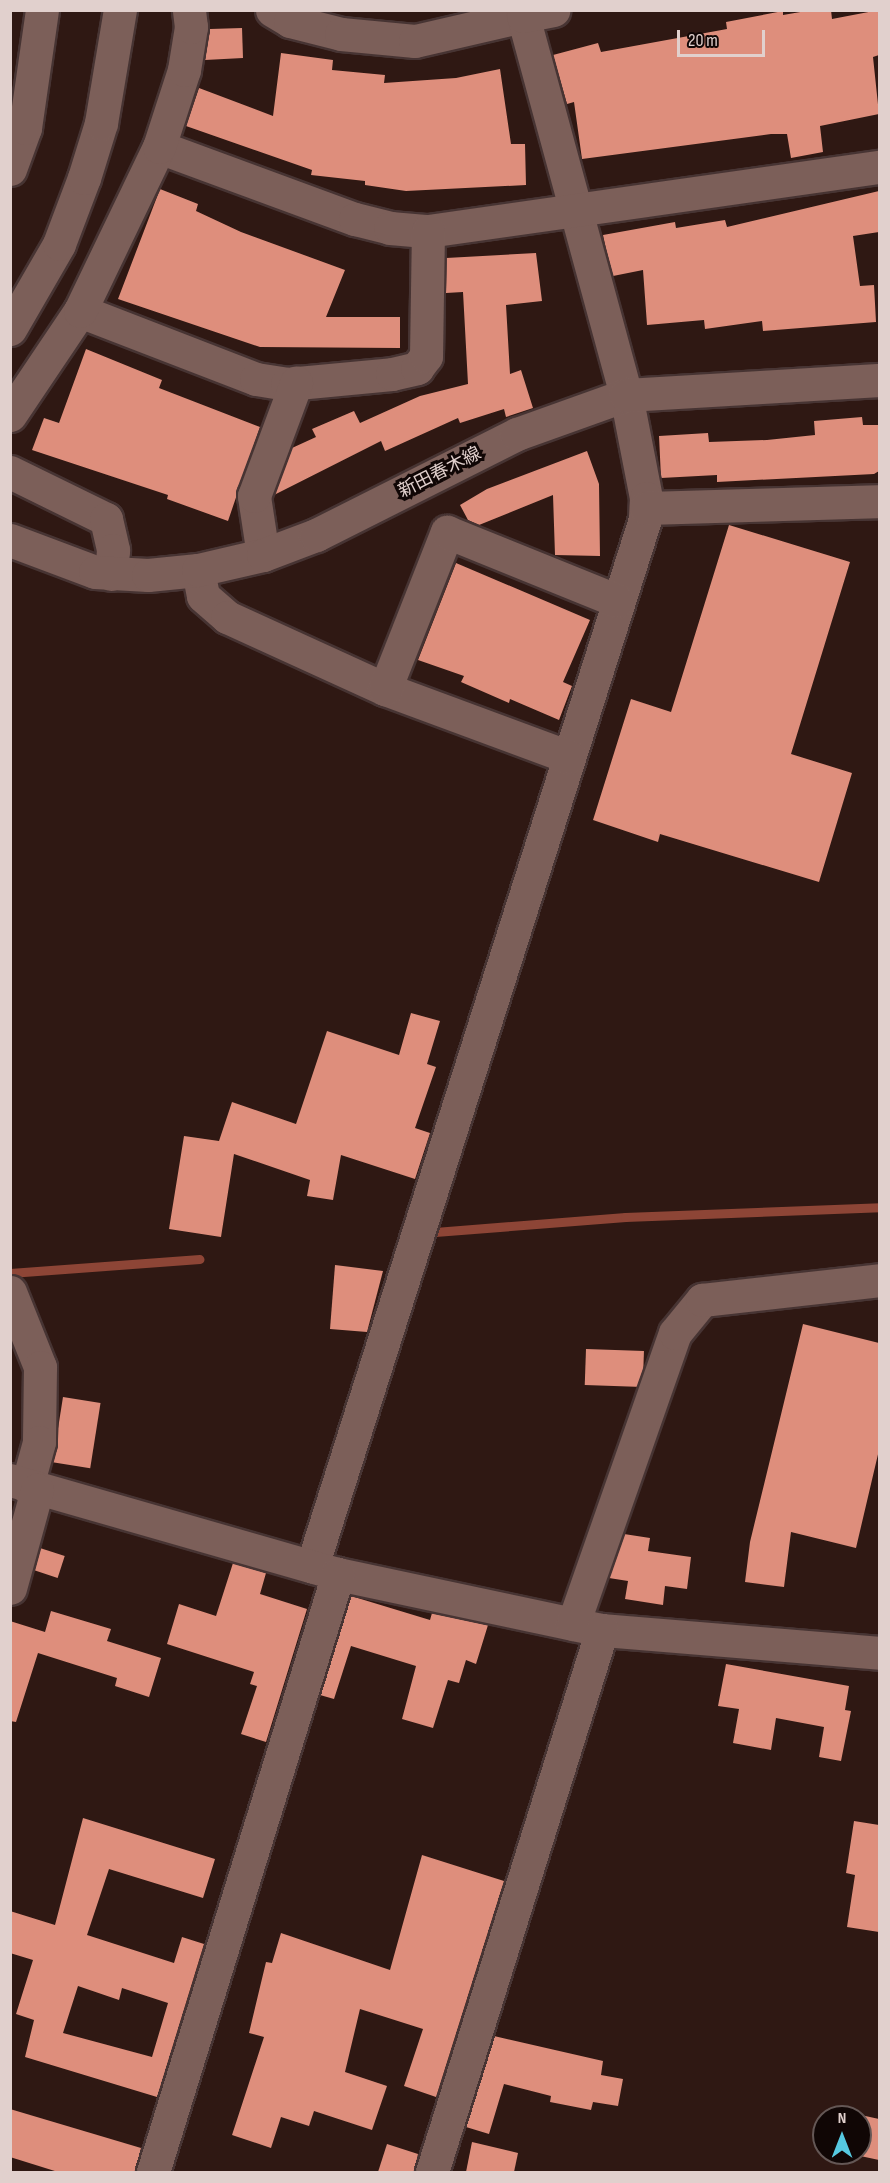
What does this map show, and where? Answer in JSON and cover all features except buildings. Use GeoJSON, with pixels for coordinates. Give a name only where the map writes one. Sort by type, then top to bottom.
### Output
{"type":"FeatureCollection","features":[{"type":"Feature","properties":{"kind":"street"},"geometry":{"type":"LineString","coordinates":[[10,169],[42,10]]}},
{"type":"Feature","properties":{"kind":"street"},"geometry":{"type":"LineString","coordinates":[[10,329],[59,244],[84,178],[104,112],[120,10]]}},
{"type":"Feature","properties":{"kind":"street"},"geometry":{"type":"LineString","coordinates":[[10,415],[80,311],[159,147],[184,70],[191,27],[189,10]]}},
{"type":"Feature","properties":{"kind":"street"},"geometry":{"type":"LineString","coordinates":[[153,2172],[325,1570],[646,508],[626,395],[576,209],[533,12],[415,41],[341,34],[290,21],[272,10]]}},
{"type":"Feature","properties":{"kind":"street"},"geometry":{"type":"LineString","coordinates":[[159,147],[355,219],[428,231],[879,167]]}},
{"type":"Feature","properties":{"kind":"street"},"geometry":{"type":"LineString","coordinates":[[80,311],[256,379],[296,383],[417,368],[426,356],[428,338],[428,231]]}},
{"type":"Feature","properties":{"kind":"street","name":"新田春木線"},"geometry":{"type":"LineString","coordinates":[[10,540],[48,557],[111,574],[198,570],[263,555],[316,535],[518,434],[626,395],[879,380]]}},
{"type":"Feature","properties":{"kind":"street"},"geometry":{"type":"LineString","coordinates":[[263,555],[254,496],[296,383]]}},
{"type":"Feature","properties":{"kind":"street"},"geometry":{"type":"LineString","coordinates":[[10,472],[106,519],[113,550],[111,574]]}},
{"type":"Feature","properties":{"kind":"street"},"geometry":{"type":"LineString","coordinates":[[646,508],[879,501]]}},
{"type":"Feature","properties":{"kind":"street"},"geometry":{"type":"LineString","coordinates":[[385,689],[447,532],[618,601]]}},
{"type":"Feature","properties":{"kind":"street"},"geometry":{"type":"LineString","coordinates":[[198,570],[203,596],[228,617],[385,689],[569,757]]}},
{"type":"Feature","properties":{"kind":"street"},"geometry":{"type":"LineString","coordinates":[[432,2172],[675,1333],[702,1300],[879,1280]]}},
{"type":"Feature","properties":{"kind":"street"},"geometry":{"type":"LineString","coordinates":[[10,1292],[40,1367],[39,1442],[25,1485],[10,1588]]}},
{"type":"Feature","properties":{"kind":"street"},"geometry":{"type":"LineString","coordinates":[[25,1485],[325,1570],[588,1627],[879,1653]]}},
{"type":"Feature","properties":{"kind":"waterway"},"geometry":{"type":"LineString","coordinates":[[435,1232],[625,1217],[880,1207]]}},
{"type":"Feature","properties":{"kind":"waterway"},"geometry":{"type":"LineString","coordinates":[[10,1273],[199,1259]]}}]}
